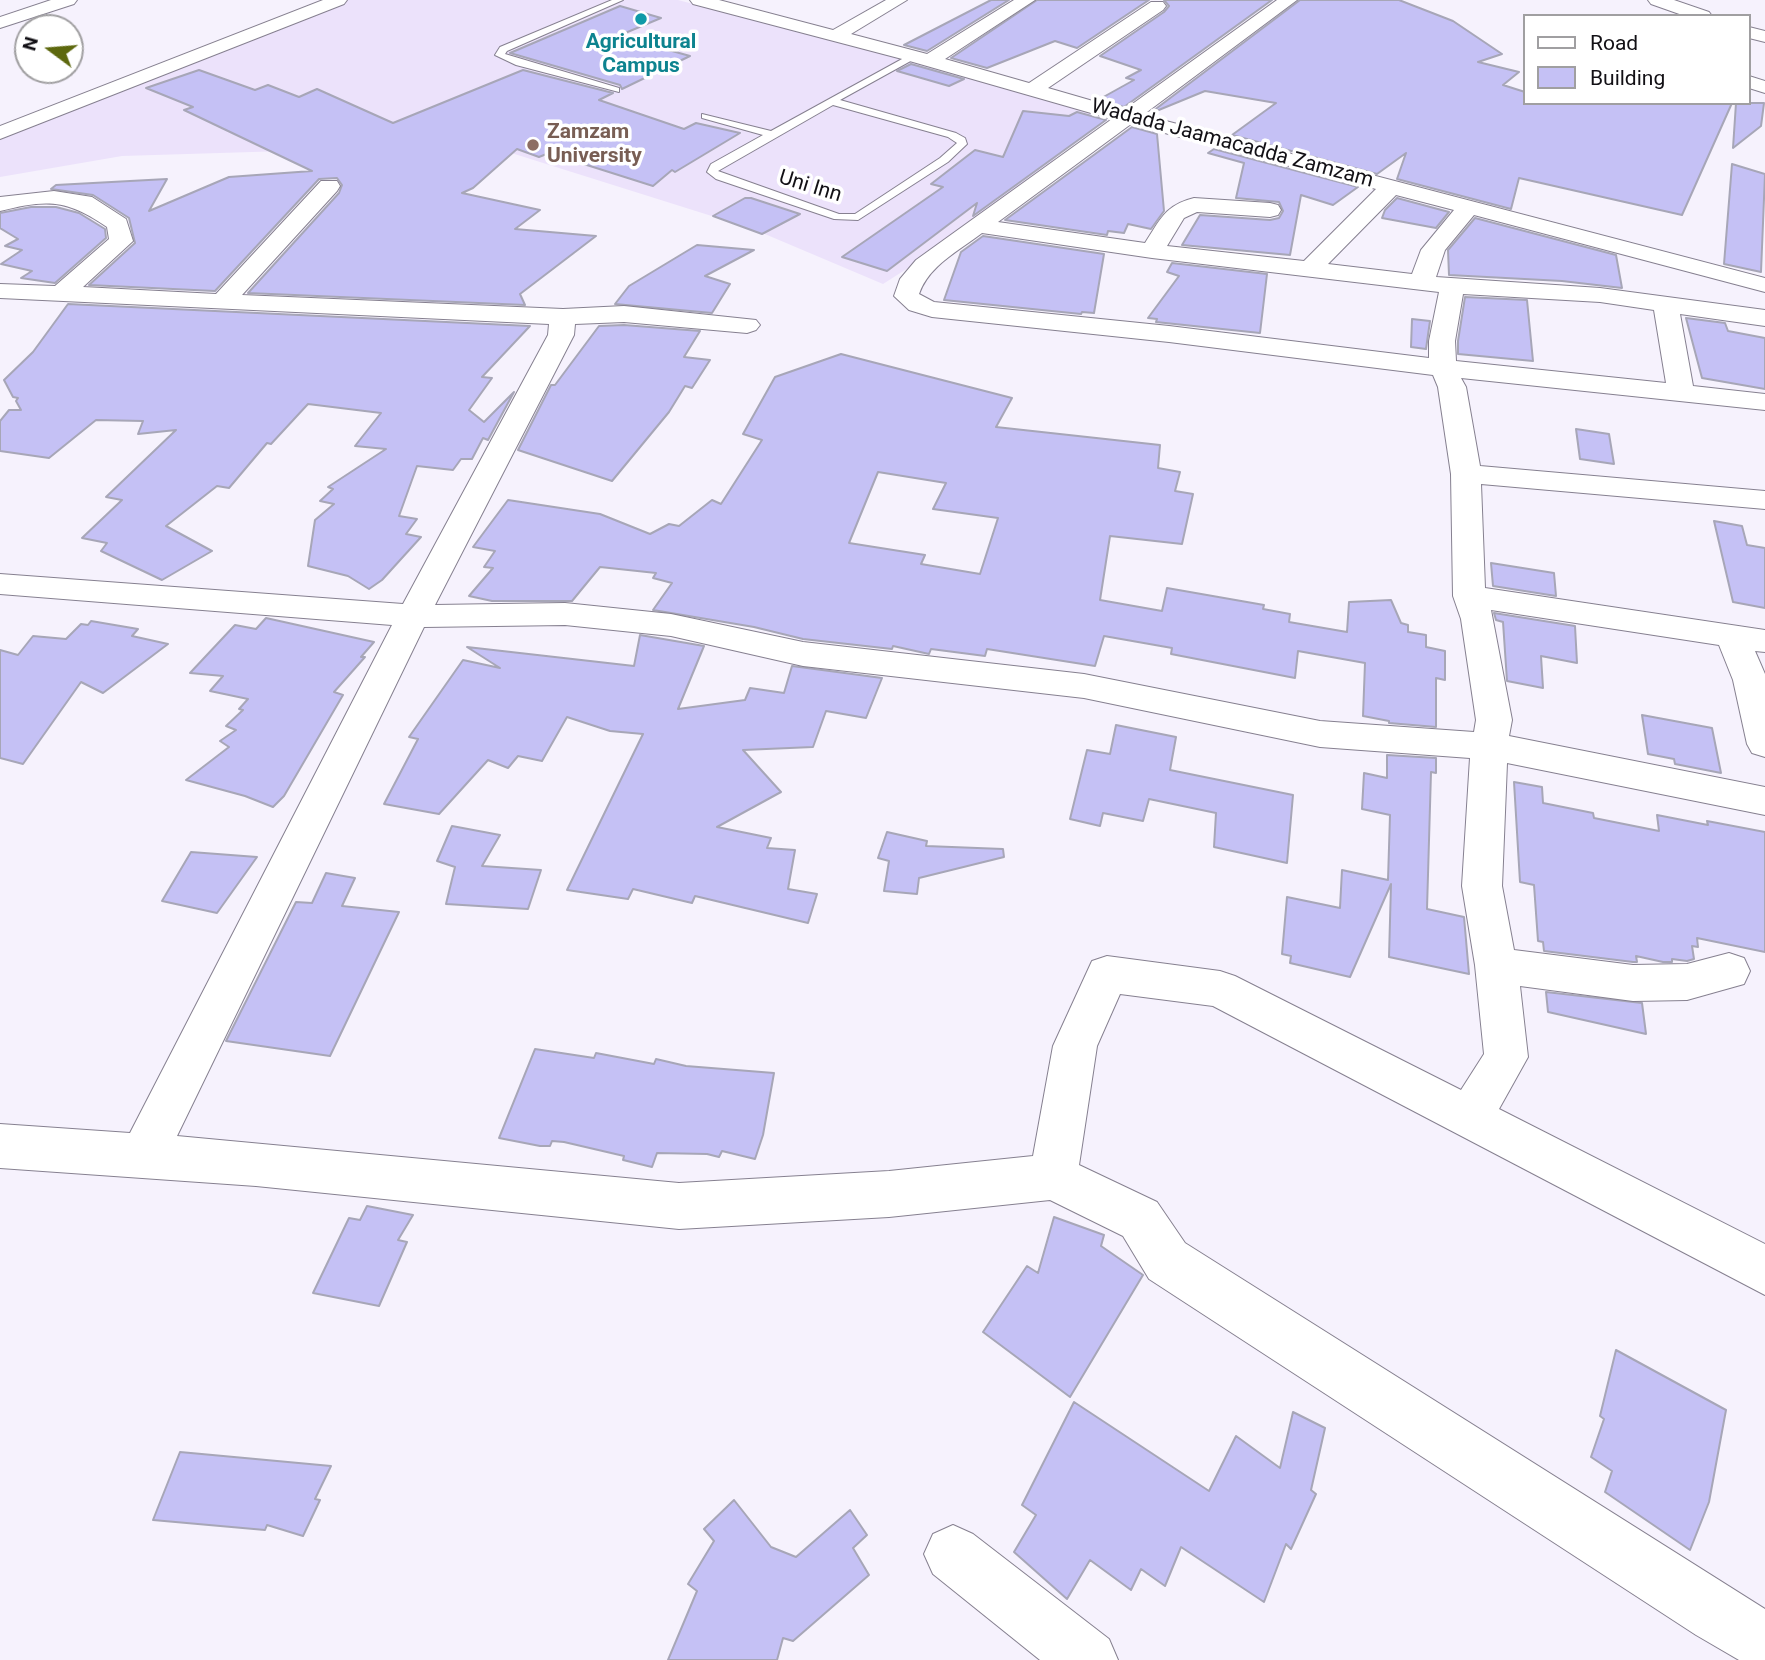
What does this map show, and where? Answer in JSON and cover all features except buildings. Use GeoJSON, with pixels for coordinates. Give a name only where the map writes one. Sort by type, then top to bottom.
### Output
{"type":"FeatureCollection","features":[{"type":"Feature","properties":{"kind":"street"},"geometry":{"type":"LineString","coordinates":[[0,23],[68,0]]}},
{"type":"Feature","properties":{"kind":"street"},"geometry":{"type":"LineString","coordinates":[[0,133],[338,0]]}},
{"type":"Feature","properties":{"kind":"street","name":"Wadada Jaamacadda Zamzam"},"geometry":{"type":"LineString","coordinates":[[699,0],[837,35],[1127,117],[1765,285]]}},
{"type":"Feature","properties":{"kind":"street"},"geometry":{"type":"LineString","coordinates":[[736,10],[755,0]]}},
{"type":"Feature","properties":{"kind":"street"},"geometry":{"type":"LineString","coordinates":[[837,35],[898,0]]}},
{"type":"Feature","properties":{"kind":"street"},"geometry":{"type":"LineString","coordinates":[[921,59],[1026,0]]}},
{"type":"Feature","properties":{"kind":"street"},"geometry":{"type":"LineString","coordinates":[[1287,0],[924,265],[912,279],[906,296],[918,305],[932,309],[1765,402]]}},
{"type":"Feature","properties":{"kind":"street"},"geometry":{"type":"LineString","coordinates":[[1657,0],[1697,14]]}},
{"type":"Feature","properties":{"kind":"street"},"geometry":{"type":"LineString","coordinates":[[1032,90],[1157,6]]}},
{"type":"Feature","properties":{"kind":"street"},"geometry":{"type":"LineString","coordinates":[[224,300],[328,186]]}},
{"type":"Feature","properties":{"kind":"street"},"geometry":{"type":"LineString","coordinates":[[1311,268],[1391,187]]}},
{"type":"Feature","properties":{"kind":"street"},"geometry":{"type":"LineString","coordinates":[[0,204],[10,200],[62,198],[83,201],[118,224],[121,241],[62,293]]}},
{"type":"Feature","properties":{"kind":"street"},"geometry":{"type":"LineString","coordinates":[[1152,251],[1176,213],[1194,205],[1270,210]]}},
{"type":"Feature","properties":{"kind":"street"},"geometry":{"type":"LineString","coordinates":[[1423,284],[1425,261],[1436,243],[1469,207]]}},
{"type":"Feature","properties":{"kind":"street"},"geometry":{"type":"LineString","coordinates":[[979,226],[1152,251],[1311,268],[1423,284],[1600,295],[1765,318]]}},
{"type":"Feature","properties":{"kind":"street"},"geometry":{"type":"LineString","coordinates":[[1452,286],[1442,341],[1443,368],[1452,387],[1466,474],[1469,596],[1478,619],[1493,720],[1489,746],[1482,886],[1496,965],[1506,1057],[1470,1117]]}},
{"type":"Feature","properties":{"kind":"street"},"geometry":{"type":"LineString","coordinates":[[0,290],[563,317],[624,314],[747,325]]}},
{"type":"Feature","properties":{"kind":"street"},"geometry":{"type":"LineString","coordinates":[[1666,305],[1681,393]]}},
{"type":"Feature","properties":{"kind":"street"},"geometry":{"type":"LineString","coordinates":[[143,1156],[413,616],[561,335],[563,317]]}},
{"type":"Feature","properties":{"kind":"street"},"geometry":{"type":"LineString","coordinates":[[1466,474],[1765,500]]}},
{"type":"Feature","properties":{"kind":"street"},"geometry":{"type":"LineString","coordinates":[[0,584],[413,616],[565,614],[671,625],[803,654],[1084,686],[1320,734],[1489,746],[1765,800]]}},
{"type":"Feature","properties":{"kind":"street"},"geometry":{"type":"LineString","coordinates":[[1469,596],[1749,640],[1750,680],[1765,744]]}},
{"type":"Feature","properties":{"kind":"street"},"geometry":{"type":"LineString","coordinates":[[1496,965],[1633,983],[1687,982],[1729,971]]}},
{"type":"Feature","properties":{"kind":"street"},"geometry":{"type":"LineString","coordinates":[[1053,1177],[1074,1046],[1107,974],[1220,989],[1765,1269]]}},
{"type":"Feature","properties":{"kind":"street"},"geometry":{"type":"LineString","coordinates":[[0,1146],[256,1164],[679,1206],[889,1194],[1053,1177],[1140,1219],[1167,1261],[1717,1614],[1765,1642]]}},
{"type":"Feature","properties":{"kind":"street"},"geometry":{"type":"LineString","coordinates":[[953,1553],[1088,1660]]}},
{"type":"Feature","properties":{"kind":"lane"},"geometry":{"type":"LineString","coordinates":[[616,90],[519,64],[500,55],[503,49],[619,0]]}},
{"type":"Feature","properties":{"kind":"lane","name":"Uni Inn"},"geometry":{"type":"LineString","coordinates":[[831,101],[952,135],[961,140],[962,144],[944,160],[858,217],[838,217],[764,193],[712,172],[715,166],[831,101],[921,59]]}},
{"type":"Feature","properties":{"kind":"lane"},"geometry":{"type":"LineString","coordinates":[[706,116],[771,134]]}},
{"type":"Feature","properties":{"kind":"shaded area","name":"Zamzam University"},"geometry":{"type":"Polygon","coordinates":[[[344,0],[678,0],[1096,111],[1024,194],[883,284],[753,229],[505,151],[285,151],[122,156],[0,177],[0,139],[344,0]]]}},
{"type":"Feature","properties":{"kind":"place","name":"Agricultural Campus"},"geometry":{"type":"Point","coordinates":[641,19]}},
{"type":"Feature","properties":{"kind":"place","name":"Zamzam University"},"geometry":{"type":"Point","coordinates":[533,145]}}]}
